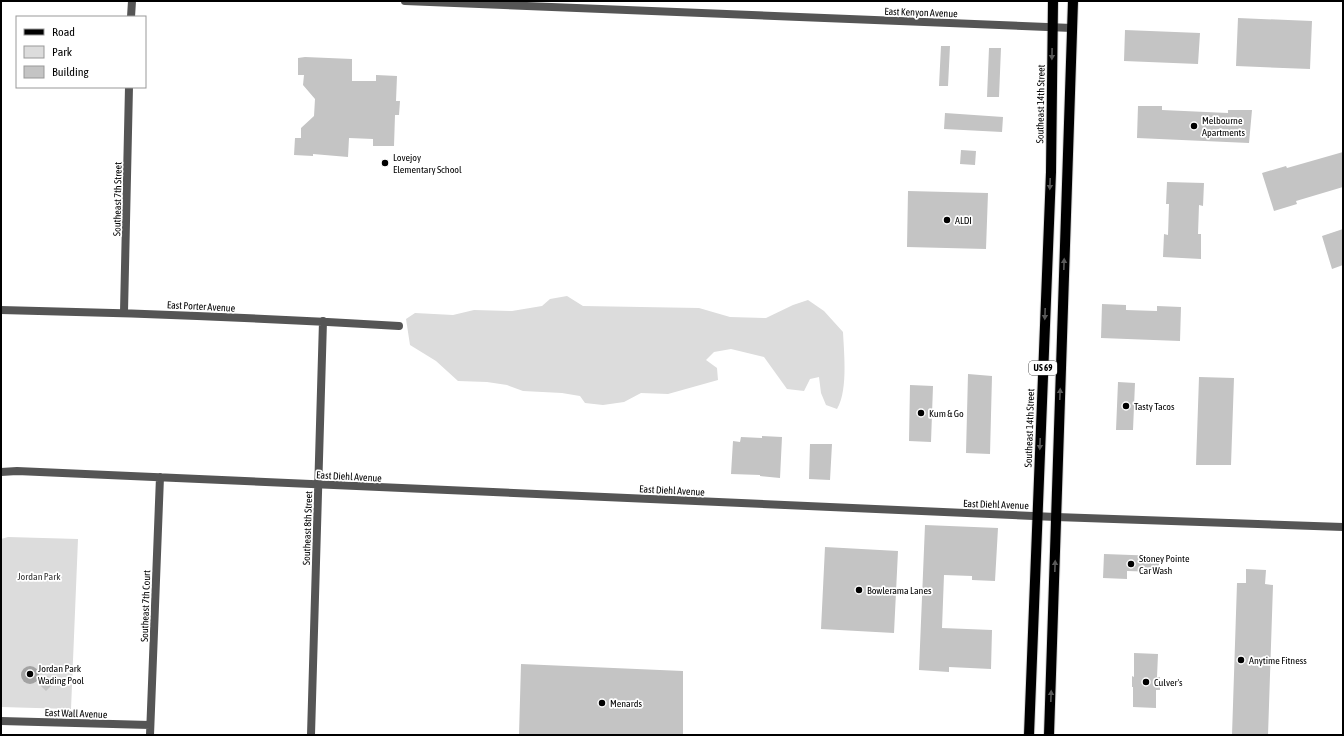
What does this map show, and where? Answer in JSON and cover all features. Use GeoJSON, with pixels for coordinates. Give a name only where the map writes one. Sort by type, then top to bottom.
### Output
{"type":"FeatureCollection","features":[{"type":"Feature","properties":{"kind":"main road","name":"Southeast 14th Street"},"geometry":{"type":"LineString","coordinates":[[1030,735],[1050,179],[1053,1]]}},
{"type":"Feature","properties":{"kind":"main road","name":"US 69"},"geometry":{"type":"LineString","coordinates":[[1049,735],[1073,1]]}},
{"type":"Feature","properties":{"kind":"street"},"geometry":{"type":"LineString","coordinates":[[131,16],[132,1]]}},
{"type":"Feature","properties":{"kind":"street","name":"East Kenyon Avenue"},"geometry":{"type":"LineString","coordinates":[[404,1],[1072,28]]}},
{"type":"Feature","properties":{"kind":"street","name":"Southeast 7th Street"},"geometry":{"type":"LineString","coordinates":[[124,312],[130,88]]}},
{"type":"Feature","properties":{"kind":"street","name":"East Porter Avenue"},"geometry":{"type":"LineString","coordinates":[[1,310],[124,312],[400,326]]}},
{"type":"Feature","properties":{"kind":"street","name":"Southeast 8th Street"},"geometry":{"type":"LineString","coordinates":[[311,735],[323,321]]}},
{"type":"Feature","properties":{"kind":"street","name":"East Diehl Avenue"},"geometry":{"type":"LineString","coordinates":[[1,472],[17,471],[160,477],[1056,517],[1343,526]]}},
{"type":"Feature","properties":{"kind":"street","name":"Southeast 7th Court"},"geometry":{"type":"LineString","coordinates":[[150,735],[160,477]]}},
{"type":"Feature","properties":{"kind":"street","name":"East Wall Avenue"},"geometry":{"type":"LineString","coordinates":[[1,721],[150,725]]}},
{"type":"Feature","properties":{"kind":"green space"},"geometry":{"type":"Polygon","coordinates":[[[567,296],[583,306],[699,308],[730,317],[766,318],[793,305],[808,300],[824,311],[843,332],[844,382],[843,392],[837,409],[826,405],[821,393],[819,377],[810,379],[804,391],[787,389],[764,357],[731,349],[714,352],[706,360],[717,368],[718,380],[668,394],[641,393],[624,402],[603,405],[585,403],[580,396],[562,393],[523,391],[507,385],[487,382],[458,381],[436,361],[410,345],[406,319],[415,313],[453,315],[474,310],[512,311],[542,306],[550,299],[567,296]]]}},
{"type":"Feature","properties":{"kind":"green space","name":"Jordan Park"},"geometry":{"type":"Polygon","coordinates":[[[8,537],[78,539],[71,709],[1,707],[1,539],[8,537]]]}},
{"type":"Feature","properties":{"kind":"shaded area","name":"Jordan Park Wading Pool"},"geometry":{"type":"Polygon","coordinates":[[[30,666],[36,669],[39,675],[36,681],[30,684],[24,681],[21,675],[24,669],[30,666]]]}},
{"type":"Feature","properties":{"kind":"building"},"geometry":{"type":"Polygon","coordinates":[[[1238,18],[1312,21],[1310,69],[1236,66],[1238,18]]]}},
{"type":"Feature","properties":{"kind":"building"},"geometry":{"type":"Polygon","coordinates":[[[1125,30],[1200,33],[1198,64],[1124,61],[1125,30]]]}},
{"type":"Feature","properties":{"kind":"building"},"geometry":{"type":"Polygon","coordinates":[[[941,46],[950,46],[948,86],[939,86],[941,46]]]}},
{"type":"Feature","properties":{"kind":"building"},"geometry":{"type":"Polygon","coordinates":[[[989,48],[1001,48],[999,97],[987,97],[989,48]]]}},
{"type":"Feature","properties":{"kind":"building","name":"Lovejoy Elementary School"},"geometry":{"type":"Polygon","coordinates":[[[298,58],[352,59],[352,81],[376,81],[376,75],[397,76],[396,101],[400,101],[399,115],[395,115],[394,146],[373,146],[373,139],[349,138],[348,157],[313,154],[313,156],[294,155],[295,138],[301,138],[301,128],[314,116],[315,99],[303,85],[304,75],[298,75],[298,58]]]}},
{"type":"Feature","properties":{"kind":"building","name":"Melbourne Apartments"},"geometry":{"type":"Polygon","coordinates":[[[1138,106],[1162,106],[1162,110],[1228,113],[1228,110],[1252,110],[1249,143],[1137,138],[1138,106]]]}},
{"type":"Feature","properties":{"kind":"building"},"geometry":{"type":"Polygon","coordinates":[[[945,113],[1003,117],[1002,132],[944,129],[945,113]]]}},
{"type":"Feature","properties":{"kind":"building"},"geometry":{"type":"Polygon","coordinates":[[[961,150],[976,151],[975,165],[960,164],[961,150]]]}},
{"type":"Feature","properties":{"kind":"building"},"geometry":{"type":"Polygon","coordinates":[[[1343,152],[1343,187],[1296,201],[1297,204],[1274,211],[1262,173],[1286,166],[1287,168],[1343,152]]]}},
{"type":"Feature","properties":{"kind":"building"},"geometry":{"type":"Polygon","coordinates":[[[1167,182],[1204,183],[1203,206],[1199,205],[1198,234],[1201,234],[1201,259],[1163,257],[1164,234],[1168,235],[1169,204],[1166,204],[1167,182]]]}},
{"type":"Feature","properties":{"kind":"building","name":"ALDI"},"geometry":{"type":"Polygon","coordinates":[[[908,191],[988,193],[986,249],[907,247],[908,191]]]}},
{"type":"Feature","properties":{"kind":"building"},"geometry":{"type":"Polygon","coordinates":[[[1343,229],[1343,265],[1332,269],[1322,236],[1343,229]]]}},
{"type":"Feature","properties":{"kind":"building"},"geometry":{"type":"Polygon","coordinates":[[[1102,304],[1126,305],[1126,310],[1157,311],[1157,306],[1181,307],[1180,341],[1101,338],[1102,304]]]}},
{"type":"Feature","properties":{"kind":"building","name":"Kum & Go"},"geometry":{"type":"Polygon","coordinates":[[[968,374],[992,376],[990,454],[966,453],[968,374]]]}},
{"type":"Feature","properties":{"kind":"building"},"geometry":{"type":"Polygon","coordinates":[[[1199,377],[1234,378],[1231,465],[1196,465],[1199,377]]]}},
{"type":"Feature","properties":{"kind":"building","name":"Tasty Tacos"},"geometry":{"type":"Polygon","coordinates":[[[1118,382],[1135,383],[1133,430],[1116,430],[1118,382]]]}},
{"type":"Feature","properties":{"kind":"building","name":"Kum & Go"},"geometry":{"type":"Polygon","coordinates":[[[910,385],[933,386],[931,442],[909,441],[910,385]]]}},
{"type":"Feature","properties":{"kind":"building"},"geometry":{"type":"Polygon","coordinates":[[[762,436],[782,437],[780,478],[760,475],[731,474],[733,441],[740,442],[741,437],[762,438],[762,436]]]}},
{"type":"Feature","properties":{"kind":"building"},"geometry":{"type":"Polygon","coordinates":[[[810,444],[832,444],[830,480],[809,479],[810,444]]]}},
{"type":"Feature","properties":{"kind":"building"},"geometry":{"type":"Polygon","coordinates":[[[925,525],[998,528],[995,581],[972,580],[972,576],[944,575],[942,628],[992,630],[991,669],[949,667],[949,672],[919,670],[925,525]]]}},
{"type":"Feature","properties":{"kind":"building","name":"Bowlerama Lanes"},"geometry":{"type":"Polygon","coordinates":[[[825,547],[898,551],[894,633],[821,629],[825,547]]]}},
{"type":"Feature","properties":{"kind":"building","name":"Stoney Pointe Car Wash"},"geometry":{"type":"Polygon","coordinates":[[[1104,554],[1159,556],[1159,572],[1127,571],[1127,579],[1103,578],[1104,554]]]}},
{"type":"Feature","properties":{"kind":"building"},"geometry":{"type":"Polygon","coordinates":[[[1246,569],[1266,570],[1265,584],[1273,585],[1268,735],[1232,735],[1237,583],[1246,583],[1246,569]]]}},
{"type":"Feature","properties":{"kind":"building","name":"Culver's"},"geometry":{"type":"Polygon","coordinates":[[[1134,653],[1158,654],[1157,677],[1160,677],[1160,690],[1156,690],[1156,708],[1133,707],[1132,676],[1134,677],[1134,653]]]}},
{"type":"Feature","properties":{"kind":"building","name":"Menards"},"geometry":{"type":"Polygon","coordinates":[[[521,664],[683,671],[683,735],[519,735],[521,664]]]}},
{"type":"Feature","properties":{"kind":"building"},"geometry":{"type":"Polygon","coordinates":[[[48,676],[54,683],[46,691],[39,684],[48,676]]]}},
{"type":"Feature","properties":{"kind":"place","name":"Melbourne Apartments"},"geometry":{"type":"Point","coordinates":[1194,126]}},
{"type":"Feature","properties":{"kind":"place","name":"Lovejoy Elementary School"},"geometry":{"type":"Point","coordinates":[385,163]}},
{"type":"Feature","properties":{"kind":"place","name":"ALDI"},"geometry":{"type":"Point","coordinates":[947,220]}},
{"type":"Feature","properties":{"kind":"place","name":"Tasty Tacos"},"geometry":{"type":"Point","coordinates":[1126,406]}},
{"type":"Feature","properties":{"kind":"place","name":"Kum & Go"},"geometry":{"type":"Point","coordinates":[921,413]}},
{"type":"Feature","properties":{"kind":"place","name":"Stoney Pointe Car Wash"},"geometry":{"type":"Point","coordinates":[1131,564]}},
{"type":"Feature","properties":{"kind":"place","name":"Bowlerama Lanes"},"geometry":{"type":"Point","coordinates":[859,590]}},
{"type":"Feature","properties":{"kind":"place","name":"Anytime Fitness"},"geometry":{"type":"Point","coordinates":[1241,660]}},
{"type":"Feature","properties":{"kind":"place","name":"Jordan Park Wading Pool"},"geometry":{"type":"Point","coordinates":[30,674]}},
{"type":"Feature","properties":{"kind":"place","name":"Culver's"},"geometry":{"type":"Point","coordinates":[1146,682]}},
{"type":"Feature","properties":{"kind":"place","name":"Menards"},"geometry":{"type":"Point","coordinates":[602,703]}}]}
